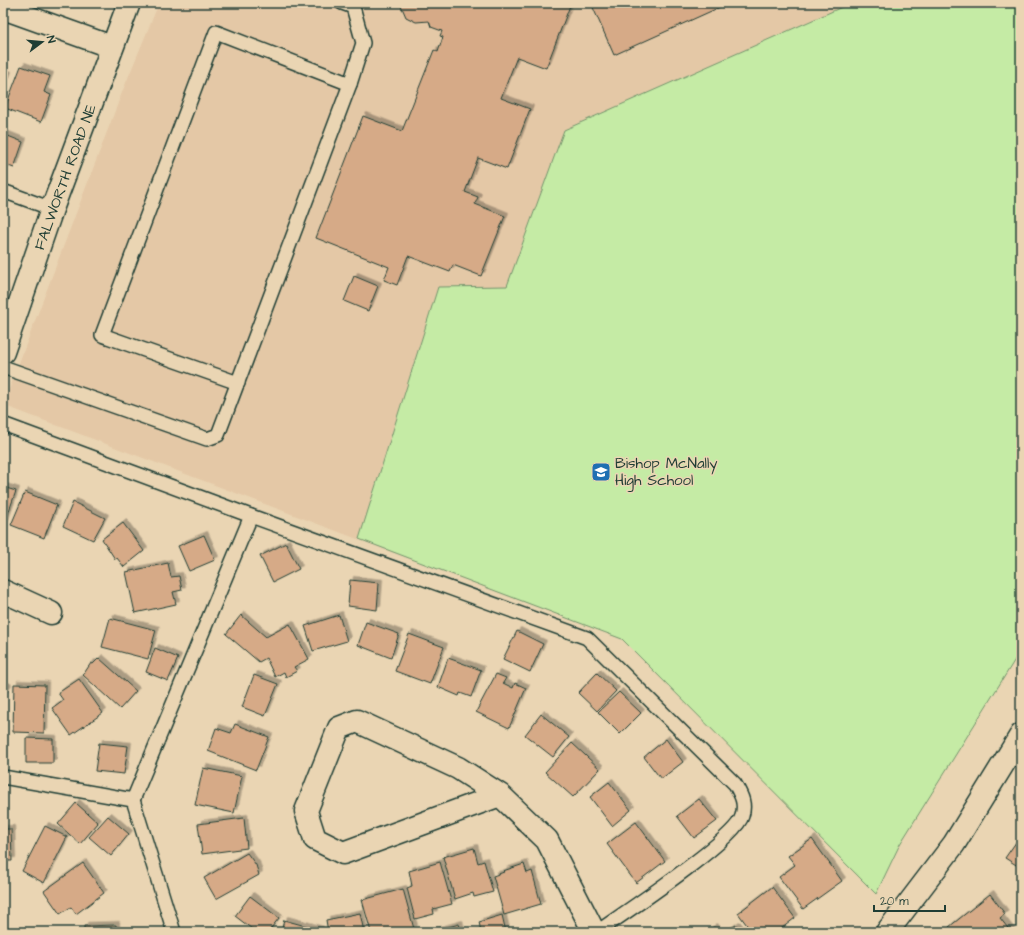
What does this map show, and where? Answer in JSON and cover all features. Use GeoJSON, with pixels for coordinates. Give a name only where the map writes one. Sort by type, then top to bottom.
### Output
{"type":"FeatureCollection","features":[{"type":"Feature","properties":{"kind":"street","name":"FALWORTH ROAD NE"},"geometry":{"type":"LineString","coordinates":[[3,352],[52,209],[129,3]]}},
{"type":"Feature","properties":{"kind":"street"},"geometry":{"type":"LineString","coordinates":[[3,8],[112,47]]}},
{"type":"Feature","properties":{"kind":"street"},"geometry":{"type":"LineString","coordinates":[[3,591],[51,613]]}},
{"type":"Feature","properties":{"kind":"street"},"geometry":{"type":"LineString","coordinates":[[500,795],[343,853],[314,839],[306,811],[339,728],[357,721],[458,768],[500,795],[548,840],[596,932]]}},
{"type":"Feature","properties":{"kind":"street"},"geometry":{"type":"LineString","coordinates":[[887,932],[954,844],[1021,735]]}},
{"type":"Feature","properties":{"kind":"lane"},"geometry":{"type":"LineString","coordinates":[[3,367],[207,439],[218,435],[350,84],[363,43],[353,7],[342,3]]}},
{"type":"Feature","properties":{"kind":"lane"},"geometry":{"type":"LineString","coordinates":[[238,383],[102,335],[216,32],[350,84]]}},
{"type":"Feature","properties":{"kind":"lane"},"geometry":{"type":"LineString","coordinates":[[3,191],[52,209]]}},
{"type":"Feature","properties":{"kind":"lane"},"geometry":{"type":"LineString","coordinates":[[3,424],[587,638],[735,784],[744,800],[742,816],[733,831],[678,875],[596,932]]}},
{"type":"Feature","properties":{"kind":"lane"},"geometry":{"type":"LineString","coordinates":[[174,932],[134,800],[251,516]]}},
{"type":"Feature","properties":{"kind":"lane"},"geometry":{"type":"LineString","coordinates":[[3,777],[134,800]]}},
{"type":"Feature","properties":{"kind":"shaded area","name":"Bishop McNally High School"},"geometry":{"type":"Polygon","coordinates":[[[159,3],[1021,3],[1021,650],[900,844],[876,894],[622,639],[3,405],[123,90],[159,3]]]}},
{"type":"Feature","properties":{"kind":"green space","name":"Bishop McNally High School"},"geometry":{"type":"Polygon","coordinates":[[[851,3],[1021,3],[1021,650],[900,844],[876,894],[622,639],[359,539],[438,287],[507,286],[564,130],[851,3]]]}},
{"type":"Feature","properties":{"kind":"building"},"geometry":{"type":"Polygon","coordinates":[[[400,3],[571,3],[546,68],[517,57],[501,98],[530,109],[507,169],[478,158],[465,192],[478,197],[475,204],[505,216],[481,276],[453,265],[450,272],[408,256],[397,285],[384,280],[389,267],[316,238],[363,116],[402,131],[434,50],[438,52],[443,37],[440,36],[442,31],[431,27],[429,21],[416,22],[406,17],[400,3]]]}},
{"type":"Feature","properties":{"kind":"building"},"geometry":{"type":"Polygon","coordinates":[[[591,3],[729,3],[614,55],[591,3]]]}},
{"type":"Feature","properties":{"kind":"building"},"geometry":{"type":"Polygon","coordinates":[[[21,66],[50,76],[44,92],[51,95],[41,122],[5,108],[21,66]]]}},
{"type":"Feature","properties":{"kind":"building"},"geometry":{"type":"Polygon","coordinates":[[[3,73],[8,75],[3,88],[3,73]]]}},
{"type":"Feature","properties":{"kind":"building"},"geometry":{"type":"Polygon","coordinates":[[[3,134],[23,142],[14,168],[3,164],[3,134]]]}},
{"type":"Feature","properties":{"kind":"building"},"geometry":{"type":"Polygon","coordinates":[[[354,276],[378,286],[368,311],[344,301],[354,276]]]}},
{"type":"Feature","properties":{"kind":"building"},"geometry":{"type":"Polygon","coordinates":[[[3,487],[16,491],[3,528],[3,487]]]}},
{"type":"Feature","properties":{"kind":"building"},"geometry":{"type":"Polygon","coordinates":[[[25,492],[57,505],[44,538],[11,525],[25,492]]]}},
{"type":"Feature","properties":{"kind":"building"},"geometry":{"type":"Polygon","coordinates":[[[73,502],[105,518],[93,540],[63,526],[73,502]]]}},
{"type":"Feature","properties":{"kind":"building"},"geometry":{"type":"Polygon","coordinates":[[[123,523],[144,551],[124,567],[117,558],[115,559],[102,539],[123,523]]]}},
{"type":"Feature","properties":{"kind":"building"},"geometry":{"type":"Polygon","coordinates":[[[204,535],[215,560],[189,571],[178,546],[204,535]]]}},
{"type":"Feature","properties":{"kind":"building"},"geometry":{"type":"Polygon","coordinates":[[[286,543],[299,569],[273,582],[260,556],[286,543]]]}},
{"type":"Feature","properties":{"kind":"building"},"geometry":{"type":"Polygon","coordinates":[[[168,563],[171,577],[179,576],[182,590],[173,592],[176,604],[135,613],[126,572],[168,563]]]}},
{"type":"Feature","properties":{"kind":"building"},"geometry":{"type":"Polygon","coordinates":[[[350,580],[379,583],[377,610],[348,606],[350,580]]]}},
{"type":"Feature","properties":{"kind":"building"},"geometry":{"type":"Polygon","coordinates":[[[241,615],[266,637],[290,624],[309,659],[294,667],[297,671],[286,677],[284,672],[275,677],[266,658],[259,662],[226,634],[241,615]]]}},
{"type":"Feature","properties":{"kind":"building"},"geometry":{"type":"Polygon","coordinates":[[[339,615],[347,641],[313,651],[305,626],[339,615]]]}},
{"type":"Feature","properties":{"kind":"building"},"geometry":{"type":"Polygon","coordinates":[[[110,618],[156,630],[148,659],[102,647],[110,618]]]}},
{"type":"Feature","properties":{"kind":"building"},"geometry":{"type":"Polygon","coordinates":[[[366,622],[399,634],[391,658],[358,645],[366,622]]]}},
{"type":"Feature","properties":{"kind":"building"},"geometry":{"type":"Polygon","coordinates":[[[517,631],[543,644],[530,672],[503,659],[517,631]]]}},
{"type":"Feature","properties":{"kind":"building"},"geometry":{"type":"Polygon","coordinates":[[[409,634],[444,647],[430,684],[395,671],[409,634]]]}},
{"type":"Feature","properties":{"kind":"building"},"geometry":{"type":"Polygon","coordinates":[[[155,648],[178,658],[168,681],[146,672],[155,648]]]}},
{"type":"Feature","properties":{"kind":"building"},"geometry":{"type":"Polygon","coordinates":[[[99,658],[136,691],[120,709],[83,675],[91,663],[93,664],[99,658]]]}},
{"type":"Feature","properties":{"kind":"building"},"geometry":{"type":"Polygon","coordinates":[[[448,658],[481,670],[471,697],[460,693],[459,696],[438,687],[448,658]]]}},
{"type":"Feature","properties":{"kind":"building"},"geometry":{"type":"Polygon","coordinates":[[[597,673],[616,691],[597,711],[578,693],[597,673]]]}},
{"type":"Feature","properties":{"kind":"building"},"geometry":{"type":"Polygon","coordinates":[[[496,674],[506,678],[503,683],[513,688],[515,683],[526,688],[509,728],[476,712],[496,674]]]}},
{"type":"Feature","properties":{"kind":"building"},"geometry":{"type":"Polygon","coordinates":[[[254,675],[278,684],[265,716],[242,707],[254,675]]]}},
{"type":"Feature","properties":{"kind":"building"},"geometry":{"type":"Polygon","coordinates":[[[79,679],[103,713],[71,735],[52,708],[63,700],[58,693],[79,679]]]}},
{"type":"Feature","properties":{"kind":"building"},"geometry":{"type":"Polygon","coordinates":[[[14,684],[45,685],[44,733],[13,732],[14,684]]]}},
{"type":"Feature","properties":{"kind":"building"},"geometry":{"type":"Polygon","coordinates":[[[3,685],[8,688],[3,697],[3,685]]]}},
{"type":"Feature","properties":{"kind":"building"},"geometry":{"type":"Polygon","coordinates":[[[619,692],[641,713],[620,734],[598,712],[619,692]]]}},
{"type":"Feature","properties":{"kind":"building"},"geometry":{"type":"Polygon","coordinates":[[[541,714],[569,737],[553,757],[525,735],[541,714]]]}},
{"type":"Feature","properties":{"kind":"building"},"geometry":{"type":"Polygon","coordinates":[[[235,724],[269,737],[256,770],[208,751],[216,728],[231,733],[235,724]]]}},
{"type":"Feature","properties":{"kind":"building"},"geometry":{"type":"Polygon","coordinates":[[[26,738],[53,739],[53,763],[26,763],[26,738]]]}},
{"type":"Feature","properties":{"kind":"building"},"geometry":{"type":"Polygon","coordinates":[[[666,739],[683,762],[661,779],[644,757],[666,739]]]}},
{"type":"Feature","properties":{"kind":"building"},"geometry":{"type":"Polygon","coordinates":[[[99,743],[128,746],[124,774],[95,771],[99,743]]]}},
{"type":"Feature","properties":{"kind":"building"},"geometry":{"type":"Polygon","coordinates":[[[572,743],[600,769],[573,797],[545,772],[572,743]]]}},
{"type":"Feature","properties":{"kind":"building"},"geometry":{"type":"Polygon","coordinates":[[[203,768],[242,776],[234,813],[195,805],[203,768]]]}},
{"type":"Feature","properties":{"kind":"building"},"geometry":{"type":"Polygon","coordinates":[[[609,782],[631,810],[612,826],[590,797],[609,782]]]}},
{"type":"Feature","properties":{"kind":"building"},"geometry":{"type":"Polygon","coordinates":[[[699,799],[717,821],[694,838],[677,816],[699,799]]]}},
{"type":"Feature","properties":{"kind":"building"},"geometry":{"type":"Polygon","coordinates":[[[76,803],[98,823],[80,844],[58,824],[76,803]]]}},
{"type":"Feature","properties":{"kind":"building"},"geometry":{"type":"Polygon","coordinates":[[[108,816],[129,834],[111,856],[89,837],[108,816]]]}},
{"type":"Feature","properties":{"kind":"building"},"geometry":{"type":"Polygon","coordinates":[[[244,818],[247,848],[202,854],[198,824],[244,818]]]}},
{"type":"Feature","properties":{"kind":"building"},"geometry":{"type":"Polygon","coordinates":[[[636,822],[665,861],[636,883],[607,844],[636,822]]]}},
{"type":"Feature","properties":{"kind":"building"},"geometry":{"type":"Polygon","coordinates":[[[45,826],[67,837],[44,883],[22,871],[45,826]]]}},
{"type":"Feature","properties":{"kind":"building"},"geometry":{"type":"Polygon","coordinates":[[[3,829],[11,829],[12,861],[3,861],[3,829]]]}},
{"type":"Feature","properties":{"kind":"building"},"geometry":{"type":"Polygon","coordinates":[[[1021,835],[1021,868],[1005,858],[1021,835]]]}},
{"type":"Feature","properties":{"kind":"building"},"geometry":{"type":"Polygon","coordinates":[[[812,839],[842,881],[803,909],[779,877],[795,865],[788,856],[812,839]]]}},
{"type":"Feature","properties":{"kind":"building"},"geometry":{"type":"Polygon","coordinates":[[[474,848],[478,863],[484,861],[493,892],[474,897],[473,893],[455,899],[443,857],[474,848]]]}},
{"type":"Feature","properties":{"kind":"building"},"geometry":{"type":"Polygon","coordinates":[[[247,853],[256,865],[259,875],[216,899],[204,878],[247,853]]]}},
{"type":"Feature","properties":{"kind":"building"},"geometry":{"type":"Polygon","coordinates":[[[440,862],[452,904],[433,909],[434,914],[415,919],[407,888],[412,886],[409,871],[440,862]]]}},
{"type":"Feature","properties":{"kind":"building"},"geometry":{"type":"Polygon","coordinates":[[[83,863],[104,893],[76,914],[71,907],[60,914],[44,891],[83,863]]]}},
{"type":"Feature","properties":{"kind":"building"},"geometry":{"type":"Polygon","coordinates":[[[524,864],[527,873],[532,871],[541,904],[504,915],[493,876],[524,864]]]}},
{"type":"Feature","properties":{"kind":"building"},"geometry":{"type":"Polygon","coordinates":[[[772,887],[795,918],[777,932],[752,932],[738,913],[772,887]]]}},
{"type":"Feature","properties":{"kind":"building"},"geometry":{"type":"Polygon","coordinates":[[[403,889],[414,929],[405,932],[371,932],[362,900],[403,889]]]}},
{"type":"Feature","properties":{"kind":"building"},"geometry":{"type":"Polygon","coordinates":[[[990,894],[1005,914],[1000,918],[1011,932],[953,932],[949,927],[990,894]]]}},
{"type":"Feature","properties":{"kind":"building"},"geometry":{"type":"Polygon","coordinates":[[[250,896],[279,918],[268,932],[256,932],[235,916],[250,896]]]}},
{"type":"Feature","properties":{"kind":"building"},"geometry":{"type":"Polygon","coordinates":[[[360,913],[364,932],[328,932],[326,920],[360,913]]]}},
{"type":"Feature","properties":{"kind":"building"},"geometry":{"type":"Polygon","coordinates":[[[502,915],[506,932],[481,932],[479,922],[502,915]]]}},
{"type":"Feature","properties":{"kind":"building"},"geometry":{"type":"Polygon","coordinates":[[[284,920],[320,930],[320,932],[281,932],[284,920]]]}},
{"type":"Feature","properties":{"kind":"building"},"geometry":{"type":"Polygon","coordinates":[[[459,924],[461,932],[431,932],[459,924]]]}},
{"type":"Feature","properties":{"kind":"building"},"geometry":{"type":"Polygon","coordinates":[[[116,925],[116,932],[84,932],[84,926],[116,925]]]}},
{"type":"Feature","properties":{"kind":"building"},"geometry":{"type":"Polygon","coordinates":[[[736,925],[742,932],[726,932],[736,925]]]}},
{"type":"Feature","properties":{"kind":"building"},"geometry":{"type":"Polygon","coordinates":[[[714,927],[718,932],[707,932],[714,927]]]}},
{"type":"Feature","properties":{"kind":"place","name":"Bishop McNally High School"},"geometry":{"type":"Point","coordinates":[601,472]}}]}
